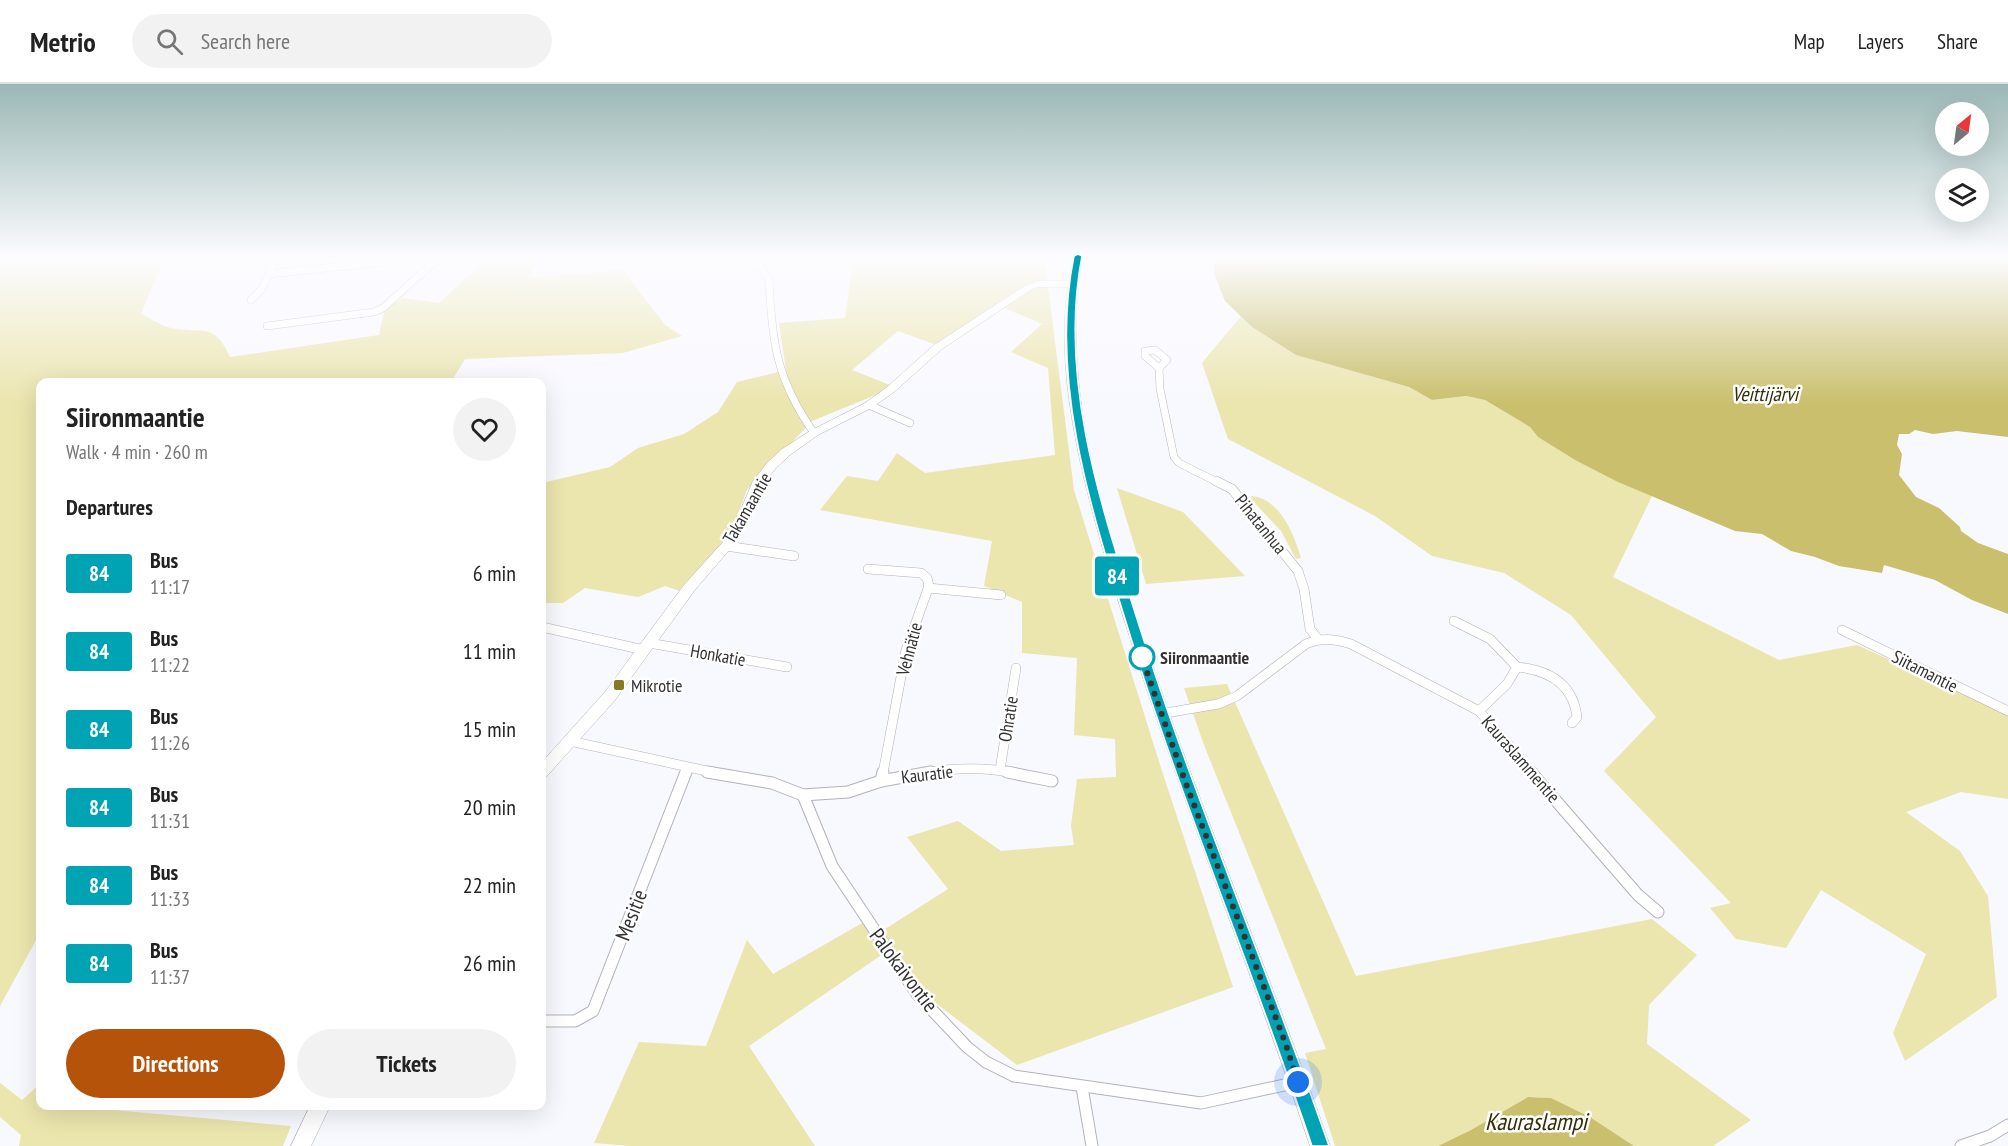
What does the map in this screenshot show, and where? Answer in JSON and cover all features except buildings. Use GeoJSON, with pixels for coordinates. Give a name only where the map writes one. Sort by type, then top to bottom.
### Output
{"type":"FeatureCollection","features":[{"type":"Feature","properties":{"kind":"main road","name":"Takamaantie"},"geometry":{"type":"LineString","coordinates":[[546,768],[610,696],[689,588],[726,546],[741,524],[759,481],[786,452],[814,433],[869,405],[890,390],[938,347],[1001,306]]}},
{"type":"Feature","properties":{"kind":"main road"},"geometry":{"type":"LineString","coordinates":[[1071,306],[1071,353],[1082,441],[1111,556],[1160,714],[1285,1042],[1320,1146]]}},
{"type":"Feature","properties":{"kind":"main road"},"geometry":{"type":"LineString","coordinates":[[301,1146],[318,1110]]}},
{"type":"Feature","properties":{"kind":"street"},"geometry":{"type":"LineString","coordinates":[[267,326],[374,312],[386,306]]}},
{"type":"Feature","properties":{"kind":"street"},"geometry":{"type":"LineString","coordinates":[[771,306],[773,345],[781,378],[796,409],[814,433]]}},
{"type":"Feature","properties":{"kind":"street","name":"Pihatanhua"},"geometry":{"type":"LineString","coordinates":[[1160,368],[1160,390],[1171,430],[1174,457],[1179,463],[1232,489],[1272,536],[1298,571],[1304,588],[1310,629],[1318,639]]}},
{"type":"Feature","properties":{"kind":"street"},"geometry":{"type":"LineString","coordinates":[[869,405],[910,423]]}},
{"type":"Feature","properties":{"kind":"street"},"geometry":{"type":"LineString","coordinates":[[726,546],[794,556]]}},
{"type":"Feature","properties":{"kind":"street"},"geometry":{"type":"LineString","coordinates":[[868,569],[921,573],[927,578],[928,588],[1001,595]]}},
{"type":"Feature","properties":{"kind":"street","name":"Vehnätie"},"geometry":{"type":"LineString","coordinates":[[881,781],[906,650],[928,588]]}},
{"type":"Feature","properties":{"kind":"street"},"geometry":{"type":"LineString","coordinates":[[1454,621],[1490,639],[1517,667],[1539,669],[1550,675],[1568,691],[1577,706],[1577,717],[1572,723]]}},
{"type":"Feature","properties":{"kind":"street","name":"Honkatie"},"geometry":{"type":"LineString","coordinates":[[546,628],[646,646],[787,667]]}},
{"type":"Feature","properties":{"kind":"street","name":"Siitamantie"},"geometry":{"type":"LineString","coordinates":[[1842,630],[2008,711]]}},
{"type":"Feature","properties":{"kind":"street","name":"Kauraslammentie"},"geometry":{"type":"LineString","coordinates":[[1318,639],[1331,637],[1351,644],[1479,711],[1638,895],[1658,912]]}},
{"type":"Feature","properties":{"kind":"street"},"geometry":{"type":"LineString","coordinates":[[1160,714],[1218,704],[1237,696],[1306,644],[1318,639]]}},
{"type":"Feature","properties":{"kind":"street"},"geometry":{"type":"LineString","coordinates":[[1479,711],[1507,684],[1517,667]]}},
{"type":"Feature","properties":{"kind":"street","name":"Ohratie"},"geometry":{"type":"LineString","coordinates":[[1000,770],[1016,668]]}},
{"type":"Feature","properties":{"kind":"street"},"geometry":{"type":"LineString","coordinates":[[570,741],[687,768],[772,783],[803,795]]}},
{"type":"Feature","properties":{"kind":"street","name":"Mesitie"},"geometry":{"type":"LineString","coordinates":[[546,1021],[568,1023],[584,1019],[593,1011],[687,768]]}},
{"type":"Feature","properties":{"kind":"street","name":"Kauratie"},"geometry":{"type":"LineString","coordinates":[[803,795],[848,792],[881,781],[939,770],[1000,770],[1052,781]]}},
{"type":"Feature","properties":{"kind":"street","name":"Palokaivontie"},"geometry":{"type":"LineString","coordinates":[[803,795],[832,866],[917,994],[967,1047],[986,1062],[1014,1076],[1082,1088],[1201,1103],[1298,1082]]}},
{"type":"Feature","properties":{"kind":"street"},"geometry":{"type":"LineString","coordinates":[[1082,1088],[1092,1146]]}},
{"type":"Feature","properties":{"kind":"street"},"geometry":{"type":"LineString","coordinates":[[1961,1146],[1990,1136],[2008,1125]]}},
{"type":"Feature","properties":{"kind":"shaded area"},"geometry":{"type":"Polygon","coordinates":[[[0,306],[144,306],[141,314],[159,324],[213,334],[219,339],[230,357],[379,335],[385,308],[389,306],[650,306],[665,325],[682,336],[623,353],[465,359],[453,378],[36,378],[36,940],[0,1006],[0,306]]]}},
{"type":"Feature","properties":{"kind":"shaded area"},"geometry":{"type":"Polygon","coordinates":[[[847,306],[1050,306],[1074,490],[1161,768],[1233,987],[1017,1065],[929,998],[893,947],[749,1046],[815,1146],[631,1146],[594,1143],[639,1042],[706,1046],[747,940],[773,974],[871,918],[882,931],[948,889],[907,837],[958,821],[1001,851],[1074,845],[1071,826],[1077,779],[1116,777],[1115,739],[1074,735],[1077,658],[1022,653],[1022,602],[984,586],[992,541],[820,510],[847,476],[878,481],[897,453],[925,473],[1055,455],[1048,368],[1011,352],[1042,324],[1000,306],[942,347],[898,331],[852,370],[895,387],[812,421],[747,490],[731,533],[680,591],[665,586],[638,597],[585,588],[563,603],[546,603],[546,482],[610,467],[638,448],[684,434],[718,412],[737,382],[786,370],[779,323],[845,318],[847,306]]]}},
{"type":"Feature","properties":{"kind":"shaded area"},"geometry":{"type":"Polygon","coordinates":[[[1241,316],[1252,327],[1296,355],[1409,387],[1432,400],[1466,396],[1485,400],[1530,427],[1538,437],[1575,460],[1652,496],[1613,577],[1779,660],[1857,645],[2008,713],[2008,799],[1961,792],[1906,812],[1960,851],[1988,896],[1997,997],[1905,1061],[1893,1033],[1926,954],[1821,890],[1786,948],[1736,939],[1710,908],[1731,903],[1604,771],[1656,717],[1571,615],[1504,573],[1432,556],[1375,516],[1228,439],[1202,363],[1241,316]]]}},
{"type":"Feature","properties":{"kind":"shaded area"},"geometry":{"type":"Polygon","coordinates":[[[1117,488],[1183,512],[1245,576],[1146,584],[1117,488]]]}},
{"type":"Feature","properties":{"kind":"shaded area"},"geometry":{"type":"Polygon","coordinates":[[[1252,496],[1262,499],[1278,511],[1290,529],[1301,558],[1296,559],[1281,531],[1251,499],[1252,496]]]}},
{"type":"Feature","properties":{"kind":"shaded area"},"geometry":{"type":"Polygon","coordinates":[[[1227,684],[1356,976],[1652,919],[1697,955],[1649,1005],[1647,1044],[1751,1120],[1713,1146],[1634,1146],[1590,1117],[1551,1098],[1528,1097],[1438,1146],[1335,1146],[1305,1053],[1326,1049],[1204,745],[1184,688],[1227,684]]]}},
{"type":"Feature","properties":{"kind":"shaded area"},"geometry":{"type":"Polygon","coordinates":[[[0,1083],[22,1100],[36,1088],[36,1110],[113,1110],[291,1126],[283,1146],[19,1146],[21,1135],[0,1117],[0,1083]]]}},
{"type":"Feature","properties":{"kind":"water","name":"Veittijärvi"},"geometry":{"type":"Polygon","coordinates":[[[1230,306],[2008,306],[2008,437],[1957,431],[1933,434],[1915,430],[1909,434],[1899,434],[1897,445],[1902,454],[1899,475],[1916,497],[1939,508],[1960,527],[1961,531],[1978,543],[2008,554],[2008,614],[1972,600],[1935,580],[1884,565],[1882,573],[1839,566],[1791,551],[1762,534],[1735,531],[1618,482],[1575,460],[1538,437],[1530,427],[1485,400],[1466,396],[1432,400],[1409,387],[1296,355],[1252,327],[1230,306]]]}},
{"type":"Feature","properties":{"kind":"water","name":"Kauraslampi"},"geometry":{"type":"Polygon","coordinates":[[[1528,1097],[1551,1098],[1590,1117],[1634,1146],[1438,1146],[1528,1097]]]}},
{"type":"Feature","properties":{"kind":"bus line","name":"84"},"geometry":{"type":"LineString","coordinates":[[1071,306],[1071,353],[1082,441],[1111,556],[1160,714],[1285,1042],[1320,1146]]}},
{"type":"Feature","properties":{"kind":"place","name":"Siironmaantie"},"geometry":{"type":"Point","coordinates":[1142,657]}},
{"type":"Feature","properties":{"kind":"place","name":"Mikrotie"},"geometry":{"type":"Point","coordinates":[619,685]}},
{"type":"Feature","properties":{"kind":"route"},"geometry":{"type":"LineString","coordinates":[[1142,657],[1141,655],[1160,714],[1285,1042],[1298,1082]]}}]}
